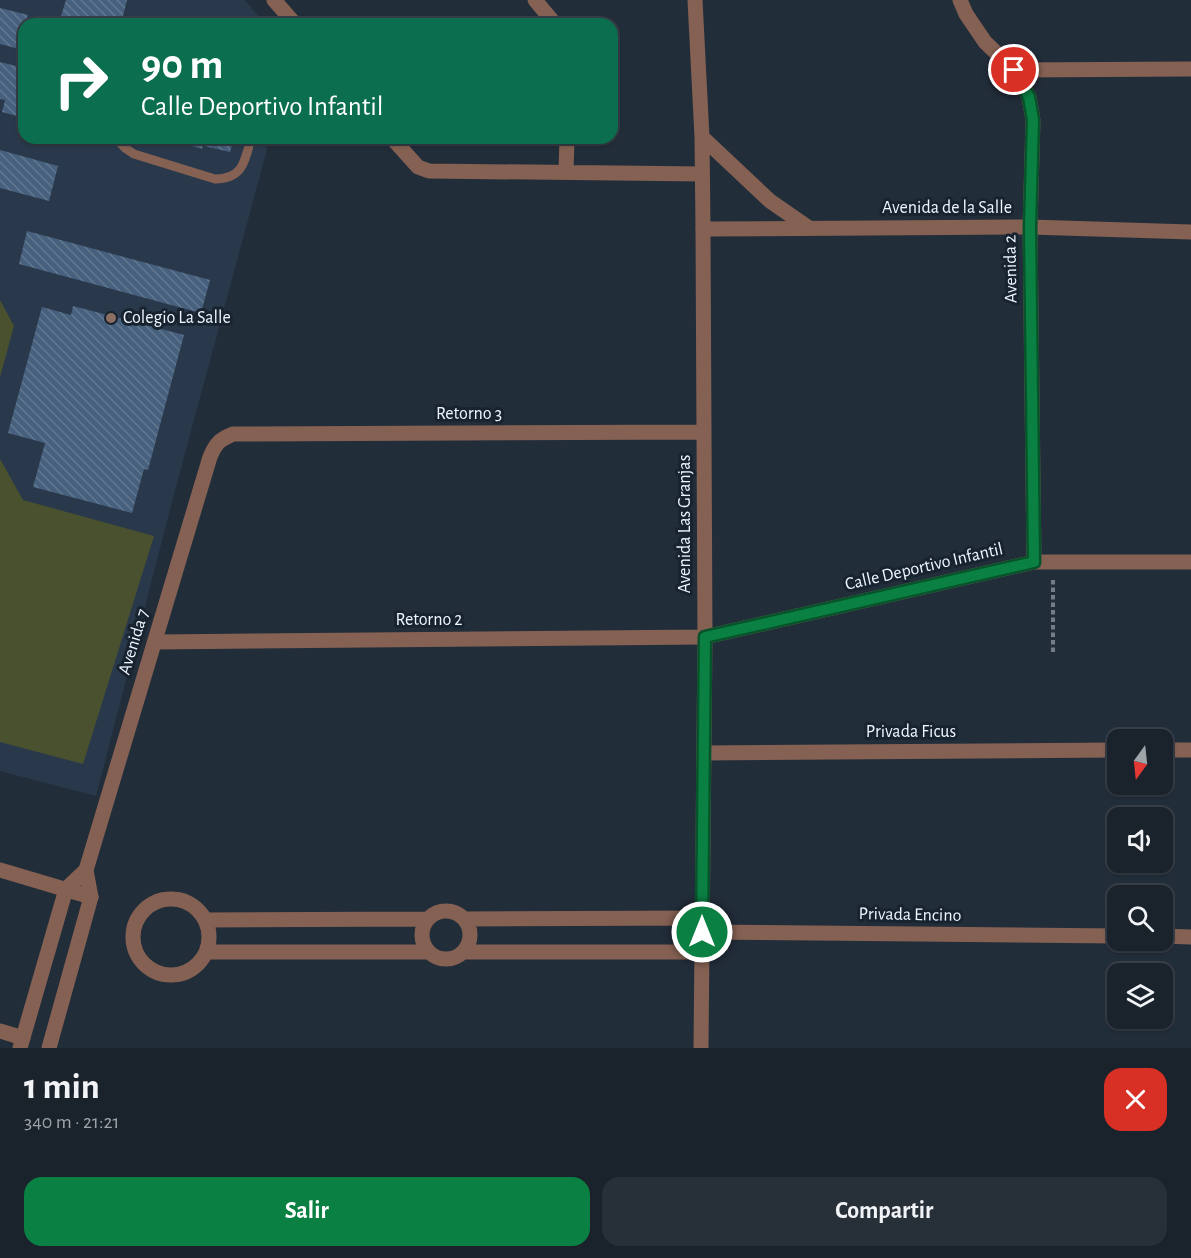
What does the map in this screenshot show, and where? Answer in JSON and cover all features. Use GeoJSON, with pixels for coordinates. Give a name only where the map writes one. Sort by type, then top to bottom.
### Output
{"type":"FeatureCollection","features":[{"type":"Feature","properties":{"kind":"street"},"geometry":{"type":"LineString","coordinates":[[274,0],[287,18]]}},
{"type":"Feature","properties":{"kind":"street"},"geometry":{"type":"LineString","coordinates":[[535,0],[550,18]]}},
{"type":"Feature","properties":{"kind":"street","name":"Avenida Las Granjas"},"geometry":{"type":"LineString","coordinates":[[695,0],[702,137],[703,229],[705,637],[701,1048]]}},
{"type":"Feature","properties":{"kind":"street","name":"Avenida 2"},"geometry":{"type":"LineString","coordinates":[[960,0],[966,14],[985,42],[1014,70],[1029,97],[1033,120],[1030,227],[1034,562]]}},
{"type":"Feature","properties":{"kind":"street"},"geometry":{"type":"LineString","coordinates":[[1014,70],[1191,69]]}},
{"type":"Feature","properties":{"kind":"street"},"geometry":{"type":"LineString","coordinates":[[702,137],[770,201],[809,228]]}},
{"type":"Feature","properties":{"kind":"street"},"geometry":{"type":"LineString","coordinates":[[397,144],[418,167],[429,171],[702,174]]}},
{"type":"Feature","properties":{"kind":"street"},"geometry":{"type":"LineString","coordinates":[[566,172],[567,144]]}},
{"type":"Feature","properties":{"kind":"street","name":"Avenida de la Salle"},"geometry":{"type":"LineString","coordinates":[[703,229],[1030,227],[1191,231]]}},
{"type":"Feature","properties":{"kind":"street","name":"Retorno 3"},"geometry":{"type":"LineString","coordinates":[[233,434],[704,432]]}},
{"type":"Feature","properties":{"kind":"street","name":"Avenida 7"},"geometry":{"type":"LineString","coordinates":[[49,1048],[91,897],[86,870],[210,457],[215,445],[223,438],[233,434]]}},
{"type":"Feature","properties":{"kind":"street","name":"Calle Deportivo Infantil"},"geometry":{"type":"LineString","coordinates":[[705,637],[1034,562],[1191,562]]}},
{"type":"Feature","properties":{"kind":"street","name":"Retorno 2"},"geometry":{"type":"LineString","coordinates":[[155,642],[705,637]]}},
{"type":"Feature","properties":{"kind":"street","name":"Privada Ficus"},"geometry":{"type":"LineString","coordinates":[[704,753],[1107,750]]}},
{"type":"Feature","properties":{"kind":"street"},"geometry":{"type":"LineString","coordinates":[[1173,750],[1191,750]]}},
{"type":"Feature","properties":{"kind":"street"},"geometry":{"type":"LineString","coordinates":[[0,870],[91,897]]}},
{"type":"Feature","properties":{"kind":"street","name":"Avenida 7"},"geometry":{"type":"LineString","coordinates":[[66,889],[86,870]]}},
{"type":"Feature","properties":{"kind":"street"},"geometry":{"type":"LineString","coordinates":[[0,1031],[21,1043],[66,889]]}},
{"type":"Feature","properties":{"kind":"street"},"geometry":{"type":"LineString","coordinates":[[177,899],[196,909],[205,920],[209,938],[206,952],[195,966],[186,972],[164,975],[154,972],[138,957],[133,947],[134,925],[146,907],[155,902],[177,899]]}},
{"type":"Feature","properties":{"kind":"street"},"geometry":{"type":"LineString","coordinates":[[445,910],[464,919],[470,930],[471,939],[464,952],[456,958],[447,960],[439,959],[428,952],[422,941],[422,932],[428,919],[437,912],[445,910]]}},
{"type":"Feature","properties":{"kind":"street"},"geometry":{"type":"LineString","coordinates":[[205,920],[428,919]]}},
{"type":"Feature","properties":{"kind":"street","name":"Privada Encino"},"geometry":{"type":"LineString","coordinates":[[464,919],[1107,936]]}},
{"type":"Feature","properties":{"kind":"street"},"geometry":{"type":"LineString","coordinates":[[1173,936],[1191,937]]}},
{"type":"Feature","properties":{"kind":"street"},"geometry":{"type":"LineString","coordinates":[[206,952],[428,952]]}},
{"type":"Feature","properties":{"kind":"street"},"geometry":{"type":"LineString","coordinates":[[464,952],[702,952]]}},
{"type":"Feature","properties":{"kind":"lane"},"geometry":{"type":"LineString","coordinates":[[121,144],[134,154],[215,179],[226,179],[236,173],[245,162],[250,144]]}},
{"type":"Feature","properties":{"kind":"path"},"geometry":{"type":"LineString","coordinates":[[1053,561],[1053,652]]}},
{"type":"Feature","properties":{"kind":"shaded area","name":"Colegio La Salle"},"geometry":{"type":"Polygon","coordinates":[[[0,0],[245,0],[260,18],[18,18],[18,144],[268,144],[96,796],[0,771],[0,0]]]}},
{"type":"Feature","properties":{"kind":"green space"},"geometry":{"type":"Polygon","coordinates":[[[0,300],[14,326],[0,377],[0,300]]]}},
{"type":"Feature","properties":{"kind":"green space"},"geometry":{"type":"Polygon","coordinates":[[[0,459],[23,500],[154,536],[83,764],[0,742],[0,459]]]}},
{"type":"Feature","properties":{"kind":"building"},"geometry":{"type":"Polygon","coordinates":[[[66,0],[127,0],[122,18],[61,16],[66,0]]]}},
{"type":"Feature","properties":{"kind":"building"},"geometry":{"type":"Polygon","coordinates":[[[0,8],[28,15],[27,18],[18,18],[18,49],[0,44],[0,8]]]}},
{"type":"Feature","properties":{"kind":"building"},"geometry":{"type":"Polygon","coordinates":[[[0,62],[18,66],[18,116],[2,112],[5,100],[0,99],[0,62]]]}},
{"type":"Feature","properties":{"kind":"building"},"geometry":{"type":"Polygon","coordinates":[[[185,144],[203,144],[202,149],[185,144]]]}},
{"type":"Feature","properties":{"kind":"building"},"geometry":{"type":"Polygon","coordinates":[[[204,144],[232,144],[230,152],[204,146],[204,144]]]}},
{"type":"Feature","properties":{"kind":"building"},"geometry":{"type":"Polygon","coordinates":[[[0,150],[58,166],[49,201],[0,188],[0,150]]]}},
{"type":"Feature","properties":{"kind":"building"},"geometry":{"type":"Polygon","coordinates":[[[27,231],[210,280],[201,313],[19,264],[27,231]]]}},
{"type":"Feature","properties":{"kind":"building"},"geometry":{"type":"Polygon","coordinates":[[[73,306],[184,335],[148,470],[144,469],[132,513],[33,487],[45,443],[8,433],[42,307],[71,315],[73,306]]]}},
{"type":"Feature","properties":{"kind":"place","name":"Colegio La Salle"},"geometry":{"type":"Point","coordinates":[111,318]}},
{"type":"Feature","properties":{"kind":"route"},"geometry":{"type":"LineString","coordinates":[[702,932],[705,637],[1034,562],[1030,227],[1033,120],[1029,97],[1014,70]]}}]}
